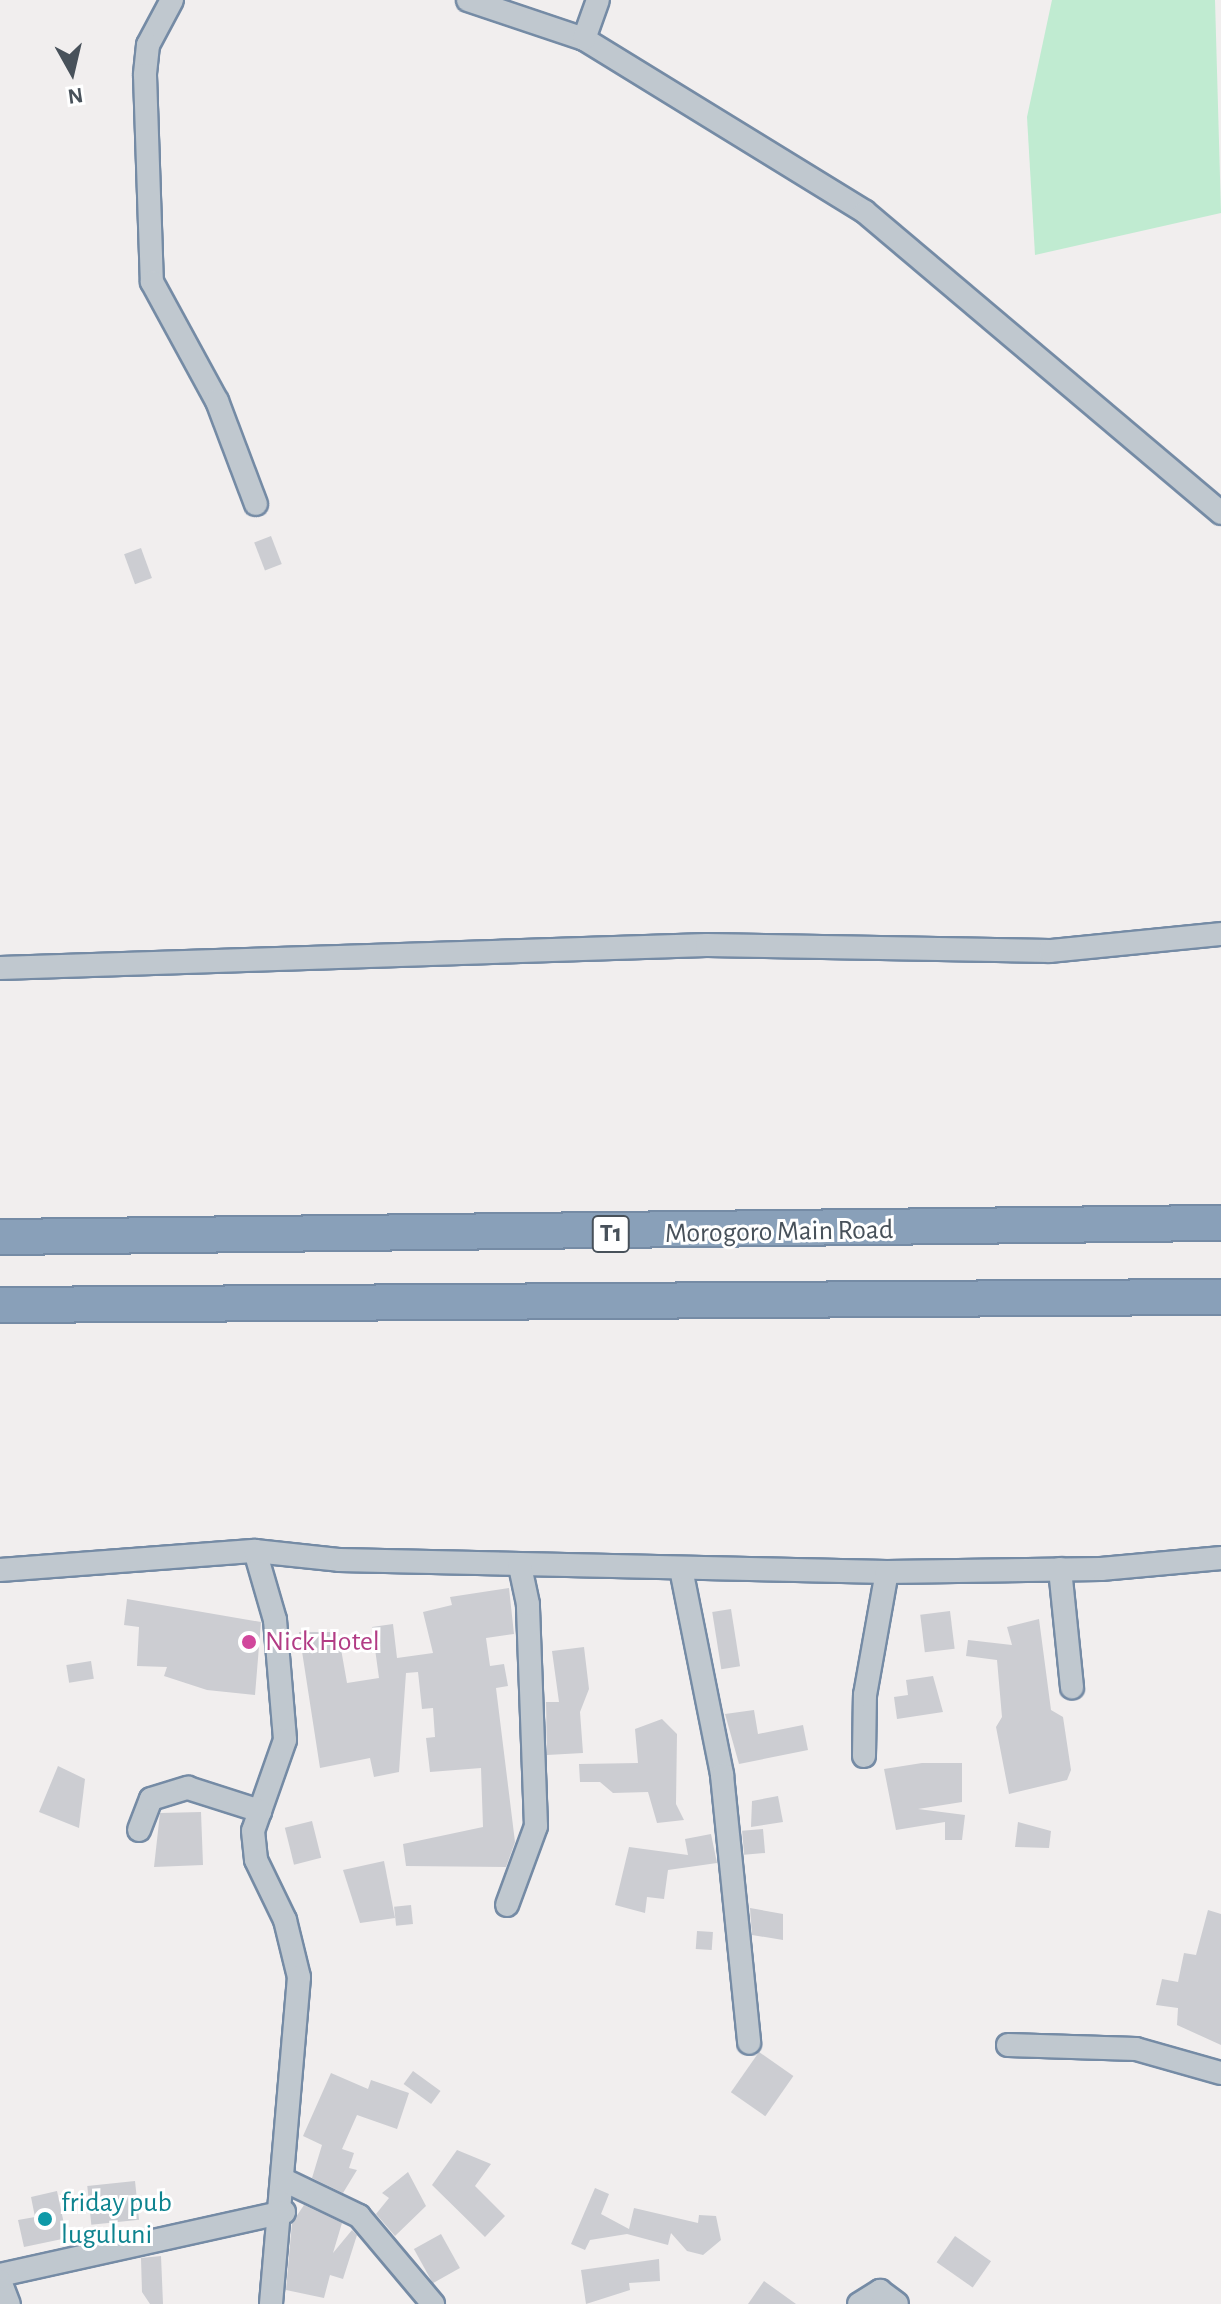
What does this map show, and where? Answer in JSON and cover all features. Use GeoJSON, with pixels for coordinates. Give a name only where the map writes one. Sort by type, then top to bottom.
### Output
{"type":"FeatureCollection","features":[{"type":"Feature","properties":{"kind":"highway","name":"Morogoro Main Road"},"geometry":{"type":"LineString","coordinates":[[0,1237],[1221,1223]]}},
{"type":"Feature","properties":{"kind":"highway","name":"T1"},"geometry":{"type":"LineString","coordinates":[[0,1305],[1221,1297]]}},
{"type":"Feature","properties":{"kind":"street"},"geometry":{"type":"LineString","coordinates":[[172,0],[148,45],[145,75],[152,282],[217,401],[256,504]]}},
{"type":"Feature","properties":{"kind":"street"},"geometry":{"type":"LineString","coordinates":[[468,0],[584,39],[865,212],[1221,513]]}},
{"type":"Feature","properties":{"kind":"street"},"geometry":{"type":"LineString","coordinates":[[584,39],[598,0]]}},
{"type":"Feature","properties":{"kind":"street"},"geometry":{"type":"LineString","coordinates":[[0,968],[707,945],[1050,951],[1221,934]]}},
{"type":"Feature","properties":{"kind":"street"},"geometry":{"type":"LineString","coordinates":[[255,1551],[275,1620],[284,1703],[282,1763],[260,1811],[256,1860],[293,1942],[299,1977],[284,2212],[271,2304]]}},
{"type":"Feature","properties":{"kind":"street"},"geometry":{"type":"LineString","coordinates":[[0,1570],[255,1551],[520,1565],[887,1572],[1060,1569],[1221,1558]]}},
{"type":"Feature","properties":{"kind":"street"},"geometry":{"type":"LineString","coordinates":[[507,1905],[536,1826],[528,1604],[520,1565]]}},
{"type":"Feature","properties":{"kind":"street"},"geometry":{"type":"LineString","coordinates":[[681,1569],[722,1775],[749,2043]]}},
{"type":"Feature","properties":{"kind":"street"},"geometry":{"type":"LineString","coordinates":[[1060,1569],[1072,1687]]}},
{"type":"Feature","properties":{"kind":"street"},"geometry":{"type":"LineString","coordinates":[[864,1756],[865,1695],[887,1572]]}},
{"type":"Feature","properties":{"kind":"street"},"geometry":{"type":"LineString","coordinates":[[139,1830],[151,1799],[188,1788],[260,1811]]}},
{"type":"Feature","properties":{"kind":"street"},"geometry":{"type":"LineString","coordinates":[[1008,2045],[1136,2049],[1221,2073]]}},
{"type":"Feature","properties":{"kind":"street"},"geometry":{"type":"LineString","coordinates":[[286,2181],[359,2216],[433,2304]]}},
{"type":"Feature","properties":{"kind":"street"},"geometry":{"type":"LineString","coordinates":[[9,2304],[0,2278],[284,2212]]}},
{"type":"Feature","properties":{"kind":"street"},"geometry":{"type":"LineString","coordinates":[[859,2304],[880,2291],[897,2304]]}},
{"type":"Feature","properties":{"kind":"green space"},"geometry":{"type":"Polygon","coordinates":[[[1052,0],[1215,0],[1221,213],[1035,255],[1027,117],[1052,0]]]}},
{"type":"Feature","properties":{"kind":"building"},"geometry":{"type":"Polygon","coordinates":[[[271,536],[282,564],[265,570],[254,542],[271,536]]]}},
{"type":"Feature","properties":{"kind":"building"},"geometry":{"type":"Polygon","coordinates":[[[141,548],[152,578],[135,584],[124,554],[141,548]]]}},
{"type":"Feature","properties":{"kind":"building"},"geometry":{"type":"Polygon","coordinates":[[[509,1588],[514,1634],[486,1638],[490,1666],[504,1664],[508,1686],[496,1688],[515,1842],[506,1867],[406,1866],[403,1844],[483,1827],[481,1768],[430,1772],[426,1738],[435,1737],[433,1708],[422,1709],[418,1672],[406,1673],[399,1772],[374,1777],[370,1758],[320,1768],[299,1632],[338,1632],[347,1683],[379,1678],[372,1627],[393,1624],[397,1658],[433,1653],[423,1612],[452,1605],[450,1597],[509,1588]]]}},
{"type":"Feature","properties":{"kind":"building"},"geometry":{"type":"Polygon","coordinates":[[[127,1599],[261,1622],[255,1695],[207,1690],[164,1676],[167,1667],[137,1666],[139,1627],[124,1625],[127,1599]]]}},
{"type":"Feature","properties":{"kind":"building"},"geometry":{"type":"Polygon","coordinates":[[[731,1609],[740,1666],[721,1669],[712,1612],[731,1609]]]}},
{"type":"Feature","properties":{"kind":"building"},"geometry":{"type":"Polygon","coordinates":[[[950,1611],[955,1649],[925,1652],[920,1615],[950,1611]]]}},
{"type":"Feature","properties":{"kind":"building"},"geometry":{"type":"Polygon","coordinates":[[[1039,1619],[1051,1710],[1063,1717],[1071,1770],[1067,1780],[1009,1794],[996,1727],[1002,1717],[997,1660],[966,1656],[968,1640],[1012,1645],[1007,1627],[1039,1619]]]}},
{"type":"Feature","properties":{"kind":"building"},"geometry":{"type":"Polygon","coordinates":[[[584,1647],[589,1689],[580,1712],[583,1753],[547,1755],[546,1702],[559,1702],[552,1651],[584,1647]]]}},
{"type":"Feature","properties":{"kind":"building"},"geometry":{"type":"Polygon","coordinates":[[[91,1661],[94,1679],[69,1683],[66,1665],[91,1661]]]}},
{"type":"Feature","properties":{"kind":"building"},"geometry":{"type":"Polygon","coordinates":[[[933,1676],[943,1712],[897,1719],[894,1697],[908,1695],[906,1680],[933,1676]]]}},
{"type":"Feature","properties":{"kind":"building"},"geometry":{"type":"Polygon","coordinates":[[[754,1710],[758,1734],[803,1725],[808,1750],[739,1764],[725,1714],[754,1710]]]}},
{"type":"Feature","properties":{"kind":"building"},"geometry":{"type":"Polygon","coordinates":[[[662,1719],[677,1734],[676,1804],[684,1820],[657,1823],[648,1792],[613,1793],[600,1782],[580,1782],[579,1764],[638,1763],[635,1729],[662,1719]]]}},
{"type":"Feature","properties":{"kind":"building"},"geometry":{"type":"Polygon","coordinates":[[[922,1763],[962,1763],[962,1802],[918,1809],[965,1815],[962,1840],[945,1840],[945,1822],[896,1830],[884,1769],[922,1763]]]}},
{"type":"Feature","properties":{"kind":"building"},"geometry":{"type":"Polygon","coordinates":[[[58,1766],[85,1779],[79,1828],[39,1812],[58,1766]]]}},
{"type":"Feature","properties":{"kind":"building"},"geometry":{"type":"Polygon","coordinates":[[[778,1796],[783,1822],[751,1827],[752,1801],[778,1796]]]}},
{"type":"Feature","properties":{"kind":"building"},"geometry":{"type":"Polygon","coordinates":[[[201,1812],[203,1865],[154,1867],[160,1813],[201,1812]]]}},
{"type":"Feature","properties":{"kind":"building"},"geometry":{"type":"Polygon","coordinates":[[[312,1821],[321,1858],[294,1865],[285,1828],[312,1821]]]}},
{"type":"Feature","properties":{"kind":"building"},"geometry":{"type":"Polygon","coordinates":[[[1018,1822],[1051,1831],[1049,1848],[1015,1847],[1018,1822]]]}},
{"type":"Feature","properties":{"kind":"building"},"geometry":{"type":"Polygon","coordinates":[[[763,1829],[765,1853],[744,1855],[742,1831],[763,1829]]]}},
{"type":"Feature","properties":{"kind":"building"},"geometry":{"type":"Polygon","coordinates":[[[711,1834],[717,1863],[668,1870],[664,1899],[647,1897],[645,1913],[615,1905],[629,1847],[688,1855],[685,1839],[711,1834]]]}},
{"type":"Feature","properties":{"kind":"building"},"geometry":{"type":"Polygon","coordinates":[[[384,1861],[395,1918],[360,1923],[343,1870],[384,1861]]]}},
{"type":"Feature","properties":{"kind":"building"},"geometry":{"type":"Polygon","coordinates":[[[411,1905],[413,1924],[396,1926],[394,1907],[411,1905]]]}},
{"type":"Feature","properties":{"kind":"building"},"geometry":{"type":"Polygon","coordinates":[[[750,1908],[783,1914],[783,1940],[752,1935],[750,1908]]]}},
{"type":"Feature","properties":{"kind":"building"},"geometry":{"type":"Polygon","coordinates":[[[1208,1910],[1221,1914],[1221,2045],[1177,2025],[1178,2008],[1156,2005],[1162,1979],[1178,1982],[1184,1953],[1196,1955],[1208,1910]]]}},
{"type":"Feature","properties":{"kind":"building"},"geometry":{"type":"Polygon","coordinates":[[[697,1931],[713,1932],[712,1950],[696,1949],[697,1931]]]}},
{"type":"Feature","properties":{"kind":"building"},"geometry":{"type":"Polygon","coordinates":[[[759,2052],[793,2076],[765,2116],[731,2092],[759,2052]]]}},
{"type":"Feature","properties":{"kind":"building"},"geometry":{"type":"Polygon","coordinates":[[[413,2071],[441,2091],[431,2104],[404,2084],[413,2071]]]}},
{"type":"Feature","properties":{"kind":"building"},"geometry":{"type":"Polygon","coordinates":[[[331,2073],[368,2089],[371,2080],[409,2093],[397,2129],[357,2115],[342,2149],[354,2153],[349,2168],[357,2170],[343,2193],[312,2178],[322,2145],[303,2136],[331,2073]]]}},
{"type":"Feature","properties":{"kind":"building"},"geometry":{"type":"Polygon","coordinates":[[[457,2150],[491,2164],[475,2186],[505,2216],[485,2237],[432,2185],[457,2150]]]}},
{"type":"Feature","properties":{"kind":"building"},"geometry":{"type":"Polygon","coordinates":[[[408,2172],[426,2206],[395,2236],[376,2214],[389,2198],[382,2193],[408,2172]]]}},
{"type":"Feature","properties":{"kind":"building"},"geometry":{"type":"Polygon","coordinates":[[[135,2181],[139,2220],[91,2225],[87,2186],[135,2181]]]}},
{"type":"Feature","properties":{"kind":"building"},"geometry":{"type":"Polygon","coordinates":[[[595,2188],[609,2194],[601,2214],[629,2229],[634,2208],[698,2223],[699,2215],[716,2216],[721,2240],[703,2255],[687,2251],[671,2233],[668,2245],[627,2234],[590,2240],[585,2250],[571,2244],[595,2188]]]}},
{"type":"Feature","properties":{"kind":"building","name":"friday pub luguluni"},"geometry":{"type":"Polygon","coordinates":[[[57,2191],[67,2238],[24,2247],[18,2220],[35,2217],[31,2197],[57,2191]]]}},
{"type":"Feature","properties":{"kind":"building"},"geometry":{"type":"Polygon","coordinates":[[[304,2205],[342,2223],[333,2253],[352,2230],[357,2235],[343,2279],[330,2275],[324,2298],[286,2290],[292,2223],[304,2205]]]}},
{"type":"Feature","properties":{"kind":"building"},"geometry":{"type":"Polygon","coordinates":[[[441,2234],[460,2268],[433,2283],[414,2249],[441,2234]]]}},
{"type":"Feature","properties":{"kind":"building"},"geometry":{"type":"Polygon","coordinates":[[[955,2236],[991,2261],[973,2287],[937,2262],[955,2236]]]}},
{"type":"Feature","properties":{"kind":"building"},"geometry":{"type":"Polygon","coordinates":[[[161,2256],[163,2304],[150,2304],[142,2292],[141,2258],[161,2256]]]}},
{"type":"Feature","properties":{"kind":"building"},"geometry":{"type":"Polygon","coordinates":[[[659,2259],[660,2281],[629,2283],[630,2290],[586,2304],[581,2270],[659,2259]]]}},
{"type":"Feature","properties":{"kind":"building"},"geometry":{"type":"Polygon","coordinates":[[[764,2281],[796,2304],[748,2304],[764,2281]]]}},
{"type":"Feature","properties":{"kind":"place","name":"Nick Hotel"},"geometry":{"type":"Point","coordinates":[249,1642]}},
{"type":"Feature","properties":{"kind":"place","name":"friday pub luguluni"},"geometry":{"type":"Point","coordinates":[45,2219]}}]}
